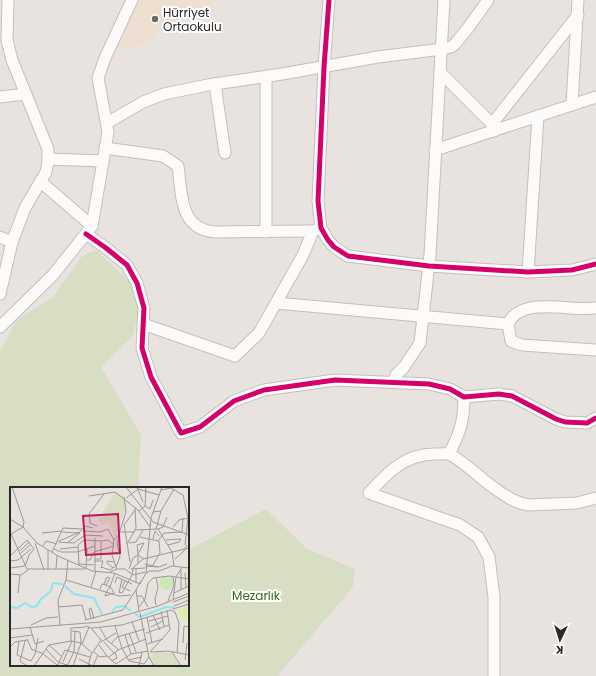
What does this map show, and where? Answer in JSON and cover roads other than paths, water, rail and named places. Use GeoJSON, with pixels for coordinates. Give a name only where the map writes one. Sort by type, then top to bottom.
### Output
{"type":"FeatureCollection","features":[{"type":"Feature","properties":{"kind":"street"},"geometry":{"type":"LineString","coordinates":[[0,294],[12,242],[25,208],[46,172],[48,159],[48,148],[12,60],[7,40],[8,0]]}},
{"type":"Feature","properties":{"kind":"street"},"geometry":{"type":"LineString","coordinates":[[0,326],[53,275],[89,230],[108,132],[98,78],[105,58],[132,0]]}},
{"type":"Feature","properties":{"kind":"street"},"geometry":{"type":"LineString","coordinates":[[143,324],[236,356],[259,333],[317,230],[324,67],[329,0]]}},
{"type":"Feature","properties":{"kind":"street"},"geometry":{"type":"LineString","coordinates":[[394,382],[396,375],[404,367],[420,343],[429,266],[444,0]]}},
{"type":"Feature","properties":{"kind":"street"},"geometry":{"type":"LineString","coordinates":[[106,124],[142,102],[164,94],[214,84],[378,57],[451,47],[468,28],[488,0]]}},
{"type":"Feature","properties":{"kind":"street"},"geometry":{"type":"LineString","coordinates":[[572,105],[578,0]]}},
{"type":"Feature","properties":{"kind":"street"},"geometry":{"type":"LineString","coordinates":[[493,127],[578,15]]}},
{"type":"Feature","properties":{"kind":"street"},"geometry":{"type":"LineString","coordinates":[[440,72],[493,127]]}},
{"type":"Feature","properties":{"kind":"street"},"geometry":{"type":"LineString","coordinates":[[266,76],[266,232]]}},
{"type":"Feature","properties":{"kind":"street"},"geometry":{"type":"LineString","coordinates":[[214,84],[224,152]]}},
{"type":"Feature","properties":{"kind":"street"},"geometry":{"type":"LineString","coordinates":[[0,97],[26,94]]}},
{"type":"Feature","properties":{"kind":"street"},"geometry":{"type":"LineString","coordinates":[[435,150],[493,127],[538,116],[596,97]]}},
{"type":"Feature","properties":{"kind":"street"},"geometry":{"type":"LineString","coordinates":[[528,272],[538,116]]}},
{"type":"Feature","properties":{"kind":"street"},"geometry":{"type":"LineString","coordinates":[[106,148],[163,156],[178,166],[184,211],[191,222],[201,229],[216,232],[317,230],[334,247],[348,256],[429,266],[528,272],[572,270],[596,264]]}},
{"type":"Feature","properties":{"kind":"street"},"geometry":{"type":"LineString","coordinates":[[48,159],[103,161]]}},
{"type":"Feature","properties":{"kind":"street"},"geometry":{"type":"LineString","coordinates":[[41,182],[106,248],[127,265],[137,282],[144,308],[142,348],[151,377],[181,433],[200,427],[234,401],[264,390],[335,380],[429,384],[450,390],[464,397],[499,394],[512,396],[556,419],[565,422],[587,423],[596,418]]}},
{"type":"Feature","properties":{"kind":"street"},"geometry":{"type":"LineString","coordinates":[[0,237],[12,242]]}},
{"type":"Feature","properties":{"kind":"street"},"geometry":{"type":"LineString","coordinates":[[276,303],[508,324]]}},
{"type":"Feature","properties":{"kind":"street"},"geometry":{"type":"LineString","coordinates":[[596,308],[538,307],[520,311],[513,316],[508,324],[511,341],[522,345],[596,350]]}},
{"type":"Feature","properties":{"kind":"street"},"geometry":{"type":"LineString","coordinates":[[449,454],[459,434],[464,414],[464,397]]}},
{"type":"Feature","properties":{"kind":"street"},"geometry":{"type":"LineString","coordinates":[[494,676],[494,597],[489,557],[478,537],[460,525],[369,493],[385,475],[408,459],[427,453],[449,454],[502,495],[520,504],[577,503],[596,498]]}},
{"type":"Feature","properties":{"kind":"place","name":"Hürriyet Ortaokulu"},"geometry":{"type":"Point","coordinates":[155,19]}},
{"type":"Feature","properties":{"kind":"park label","name":"Mezarlık"},"geometry":{"type":"Point","coordinates":[256,595]}}]}
